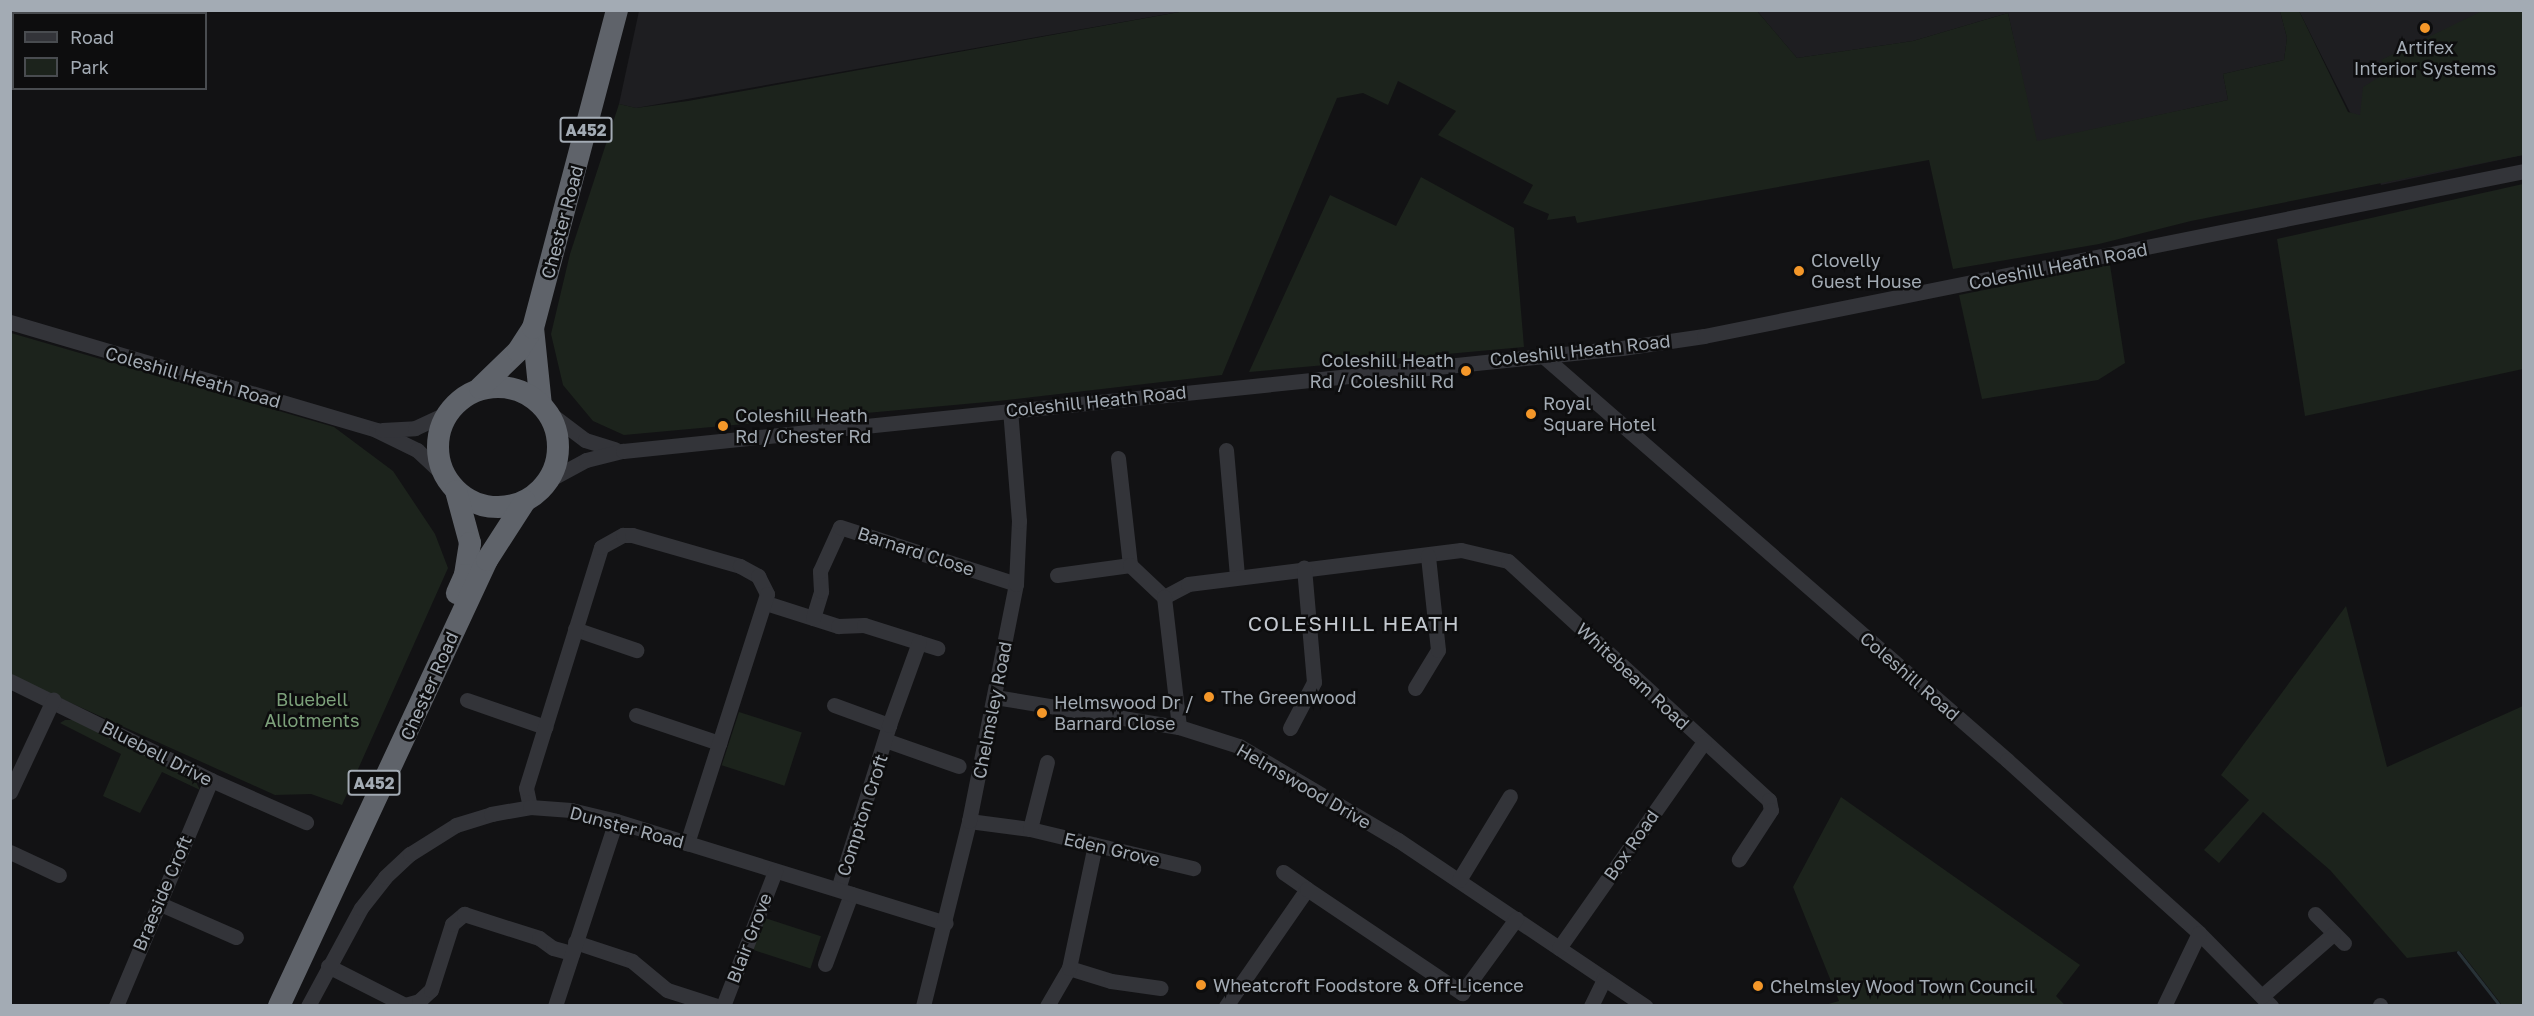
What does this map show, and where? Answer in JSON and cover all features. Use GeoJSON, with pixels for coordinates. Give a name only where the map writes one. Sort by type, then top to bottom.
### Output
{"type":"FeatureCollection","features":[{"type":"Feature","properties":{"kind":"highway","name":"Chester Road"},"geometry":{"type":"LineString","coordinates":[[480,388],[518,351],[533,328],[617,10]]}},
{"type":"Feature","properties":{"kind":"highway","name":"Chester Road"},"geometry":{"type":"LineString","coordinates":[[533,328],[545,408]]}},
{"type":"Feature","properties":{"kind":"highway"},"geometry":{"type":"LineString","coordinates":[[480,388],[513,388],[545,408],[558,446],[549,480],[525,501],[496,508],[468,500],[450,483],[437,443],[447,413],[456,402],[480,388]]}},
{"type":"Feature","properties":{"kind":"highway","name":"Chester Road"},"geometry":{"type":"LineString","coordinates":[[265,1005],[354,827],[465,575],[470,543],[450,483]]}},
{"type":"Feature","properties":{"kind":"highway","name":"Chester Road"},"geometry":{"type":"LineString","coordinates":[[279,1005],[487,560],[525,501]]}},
{"type":"Feature","properties":{"kind":"street","name":"Coleshill Heath Road"},"geometry":{"type":"LineString","coordinates":[[549,480],[586,460],[623,451],[1622,348],[1823,314],[2523,171]]}},
{"type":"Feature","properties":{"kind":"street","name":"Coleshill Heath Road"},"geometry":{"type":"LineString","coordinates":[[10,322],[376,430],[417,450],[450,483]]}},
{"type":"Feature","properties":{"kind":"street","name":"Coleshill Road"},"geometry":{"type":"LineString","coordinates":[[1542,355],[2199,933],[2267,1001]]}},
{"type":"Feature","properties":{"kind":"street","name":"Coleshill Heath Road"},"geometry":{"type":"LineString","coordinates":[[545,408],[585,440],[623,451]]}},
{"type":"Feature","properties":{"kind":"street","name":"Chelmsley Road"},"geometry":{"type":"LineString","coordinates":[[923,1005],[946,923],[969,821],[1016,584],[1019,521],[1010,410]]}},
{"type":"Feature","properties":{"kind":"street","name":"Coleshill Heath Road"},"geometry":{"type":"LineString","coordinates":[[376,430],[415,428],[447,413]]}},
{"type":"Feature","properties":{"kind":"street"},"geometry":{"type":"LineString","coordinates":[[1226,450],[1237,576]]}},
{"type":"Feature","properties":{"kind":"street"},"geometry":{"type":"LineString","coordinates":[[1118,458],[1130,565],[1164,597],[1179,727]]}},
{"type":"Feature","properties":{"kind":"street","name":"Barnard Close"},"geometry":{"type":"LineString","coordinates":[[813,618],[821,591],[819,571],[840,527],[1016,584]]}},
{"type":"Feature","properties":{"kind":"street"},"geometry":{"type":"LineString","coordinates":[[530,807],[526,788],[601,547],[623,535],[740,566],[758,576],[764,585],[766,603],[687,843]]}},
{"type":"Feature","properties":{"kind":"street","name":"Whitebeam Road"},"geometry":{"type":"LineString","coordinates":[[1164,597],[1176,587],[1237,576],[1304,567],[1428,556],[1461,550],[1508,561],[1770,803],[1771,810],[1739,859]]}},
{"type":"Feature","properties":{"kind":"street"},"geometry":{"type":"LineString","coordinates":[[1415,688],[1438,651],[1428,556]]}},
{"type":"Feature","properties":{"kind":"street"},"geometry":{"type":"LineString","coordinates":[[1057,575],[1130,565]]}},
{"type":"Feature","properties":{"kind":"street"},"geometry":{"type":"LineString","coordinates":[[1290,728],[1314,682],[1304,567]]}},
{"type":"Feature","properties":{"kind":"street"},"geometry":{"type":"LineString","coordinates":[[766,603],[838,626],[864,625],[937,648]]}},
{"type":"Feature","properties":{"kind":"street"},"geometry":{"type":"LineString","coordinates":[[575,629],[636,650]]}},
{"type":"Feature","properties":{"kind":"street","name":"Compton Croft"},"geometry":{"type":"LineString","coordinates":[[845,891],[887,733],[919,642]]}},
{"type":"Feature","properties":{"kind":"street","name":"Bluebell Drive"},"geometry":{"type":"LineString","coordinates":[[10,681],[53,700],[211,780],[306,822]]}},
{"type":"Feature","properties":{"kind":"street","name":"Helmswood Drive"},"geometry":{"type":"LineString","coordinates":[[995,697],[1179,727],[1249,751],[1458,880],[1645,1005]]}},
{"type":"Feature","properties":{"kind":"street"},"geometry":{"type":"LineString","coordinates":[[10,792],[53,700]]}},
{"type":"Feature","properties":{"kind":"street"},"geometry":{"type":"LineString","coordinates":[[467,700],[545,728]]}},
{"type":"Feature","properties":{"kind":"street","name":"Compton Croft"},"geometry":{"type":"LineString","coordinates":[[834,705],[887,733],[959,766]]}},
{"type":"Feature","properties":{"kind":"street"},"geometry":{"type":"LineString","coordinates":[[636,715],[719,743]]}},
{"type":"Feature","properties":{"kind":"street","name":"Box Road"},"geometry":{"type":"LineString","coordinates":[[1559,948],[1704,742]]}},
{"type":"Feature","properties":{"kind":"street"},"geometry":{"type":"LineString","coordinates":[[1030,829],[1047,762]]}},
{"type":"Feature","properties":{"kind":"street","name":"Braeside Croft"},"geometry":{"type":"LineString","coordinates":[[116,1005],[211,780]]}},
{"type":"Feature","properties":{"kind":"street"},"geometry":{"type":"LineString","coordinates":[[1458,880],[1510,796]]}},
{"type":"Feature","properties":{"kind":"street","name":"Dunster Road"},"geometry":{"type":"LineString","coordinates":[[308,1005],[361,908],[385,877],[410,854],[456,825],[490,814],[530,807],[571,810],[616,821],[946,923]]}},
{"type":"Feature","properties":{"kind":"street"},"geometry":{"type":"LineString","coordinates":[[555,1005],[616,821]]}},
{"type":"Feature","properties":{"kind":"street","name":"Eden Grove"},"geometry":{"type":"LineString","coordinates":[[969,821],[1030,829],[1193,868]]}},
{"type":"Feature","properties":{"kind":"street"},"geometry":{"type":"LineString","coordinates":[[1047,1005],[1069,968],[1095,845]]}},
{"type":"Feature","properties":{"kind":"street"},"geometry":{"type":"LineString","coordinates":[[10,852],[59,875]]}},
{"type":"Feature","properties":{"kind":"street","name":"Blair Grove"},"geometry":{"type":"LineString","coordinates":[[723,1005],[775,871]]}},
{"type":"Feature","properties":{"kind":"street"},"geometry":{"type":"LineString","coordinates":[[1283,872],[1457,999],[1516,919]]}},
{"type":"Feature","properties":{"kind":"street"},"geometry":{"type":"LineString","coordinates":[[1226,1005],[1307,889]]}},
{"type":"Feature","properties":{"kind":"street"},"geometry":{"type":"LineString","coordinates":[[825,964],[845,891]]}},
{"type":"Feature","properties":{"kind":"street"},"geometry":{"type":"LineString","coordinates":[[158,903],[236,937]]}},
{"type":"Feature","properties":{"kind":"street"},"geometry":{"type":"LineString","coordinates":[[328,966],[405,1005],[419,1001],[431,990],[452,924],[464,914],[539,938],[553,948],[574,948],[632,961],[667,990],[717,1005]]}},
{"type":"Feature","properties":{"kind":"street"},"geometry":{"type":"LineString","coordinates":[[2267,1001],[2338,939],[2315,915]]}},
{"type":"Feature","properties":{"kind":"street"},"geometry":{"type":"LineString","coordinates":[[2164,1005],[2199,933]]}},
{"type":"Feature","properties":{"kind":"street"},"geometry":{"type":"LineString","coordinates":[[1069,968],[1111,981],[1161,988]]}},
{"type":"Feature","properties":{"kind":"street"},"geometry":{"type":"LineString","coordinates":[[1592,1005],[1604,979]]}},
{"type":"Feature","properties":{"kind":"shaded area"},"geometry":{"type":"Polygon","coordinates":[[[639,11],[1185,11],[636,108],[619,104],[639,11]]]}},
{"type":"Feature","properties":{"kind":"shaded area"},"geometry":{"type":"Polygon","coordinates":[[[1757,11],[2280,11],[2287,38],[2284,60],[2223,74],[2228,100],[2036,142],[2008,13],[1913,41],[1797,58],[1757,11]]]}},
{"type":"Feature","properties":{"kind":"shaded area"},"geometry":{"type":"Polygon","coordinates":[[[2299,11],[2523,11],[2523,155],[2381,185],[2367,146],[2299,11]]]}},
{"type":"Feature","properties":{"kind":"green space"},"geometry":{"type":"Polygon","coordinates":[[[1185,11],[1757,11],[1797,58],[1913,41],[2008,13],[2037,141],[2228,100],[2223,74],[2284,60],[2287,38],[2280,11],[2299,11],[2348,112],[2360,115],[2363,87],[2389,71],[2381,60],[2482,11],[2523,11],[2523,155],[2191,221],[2099,244],[1953,269],[1929,160],[1577,223],[1575,216],[1547,220],[1549,214],[1523,203],[1533,185],[1438,135],[1456,111],[1398,81],[1388,105],[1363,93],[1337,98],[1222,375],[998,401],[624,435],[593,421],[563,385],[551,334],[570,254],[619,104],[636,108],[688,101],[1185,11]]]}},
{"type":"Feature","properties":{"kind":"green space"},"geometry":{"type":"Polygon","coordinates":[[[1421,177],[1514,228],[1524,347],[1249,372],[1330,195],[1396,226],[1421,177]]]}},
{"type":"Feature","properties":{"kind":"green space"},"geometry":{"type":"Polygon","coordinates":[[[2523,184],[2523,369],[2305,416],[2277,239],[2523,184]]]}},
{"type":"Feature","properties":{"kind":"green space"},"geometry":{"type":"Polygon","coordinates":[[[2110,265],[2125,363],[2098,380],[1982,399],[1959,295],[2110,265]]]}},
{"type":"Feature","properties":{"kind":"green space","name":"Bluebell Allotments"},"geometry":{"type":"Polygon","coordinates":[[[11,333],[334,427],[393,471],[435,534],[448,568],[342,805],[311,794],[275,795],[11,676],[11,333]]]}},
{"type":"Feature","properties":{"kind":"green space"},"geometry":{"type":"Polygon","coordinates":[[[2346,606],[2387,767],[2523,706],[2523,1005],[2502,1005],[2460,951],[2407,958],[2330,870],[2263,812],[2219,863],[2204,850],[2249,800],[2221,775],[2346,606]]]}},
{"type":"Feature","properties":{"kind":"green space"},"geometry":{"type":"Polygon","coordinates":[[[739,712],[802,732],[784,786],[722,765],[739,712]]]}},
{"type":"Feature","properties":{"kind":"green space"},"geometry":{"type":"Polygon","coordinates":[[[65,720],[78,720],[195,780],[200,790],[162,772],[140,813],[103,796],[121,754],[60,723],[65,720]]]}},
{"type":"Feature","properties":{"kind":"green space"},"geometry":{"type":"Polygon","coordinates":[[[1841,797],[2080,965],[2056,996],[2065,1005],[1825,1005],[1839,1001],[1793,887],[1841,797]]]}},
{"type":"Feature","properties":{"kind":"green space"},"geometry":{"type":"Polygon","coordinates":[[[762,917],[821,936],[810,968],[751,949],[762,917]]]}},
{"type":"Feature","properties":{"kind":"waterway"},"geometry":{"type":"LineString","coordinates":[[2458,952],[2500,1006]]}},
{"type":"Feature","properties":{"kind":"place","name":"Artifex Interior Systems"},"geometry":{"type":"Point","coordinates":[2425,28]}},
{"type":"Feature","properties":{"kind":"place","name":"Clovelly Guest House"},"geometry":{"type":"Point","coordinates":[1799,271]}},
{"type":"Feature","properties":{"kind":"place","name":"Coleshill Heath Rd / Coleshill Rd"},"geometry":{"type":"Point","coordinates":[1466,371]}},
{"type":"Feature","properties":{"kind":"place","name":"Royal Square Hotel"},"geometry":{"type":"Point","coordinates":[1531,414]}},
{"type":"Feature","properties":{"kind":"place","name":"Coleshill Heath Rd / Chester Rd"},"geometry":{"type":"Point","coordinates":[723,426]}},
{"type":"Feature","properties":{"kind":"place","name":"The Greenwood"},"geometry":{"type":"Point","coordinates":[1209,697]}},
{"type":"Feature","properties":{"kind":"place","name":"Helmswood Dr / Barnard Close"},"geometry":{"type":"Point","coordinates":[1042,713]}},
{"type":"Feature","properties":{"kind":"place","name":"Wheatcroft Foodstore & Off-Licence"},"geometry":{"type":"Point","coordinates":[1201,985]}},
{"type":"Feature","properties":{"kind":"place","name":"Chelmsley Wood Town Council"},"geometry":{"type":"Point","coordinates":[1758,986]}},
{"type":"Feature","properties":{"kind":"district","name":"COLESHILL HEATH"},"geometry":{"type":"Point","coordinates":[1354,623]}}]}
